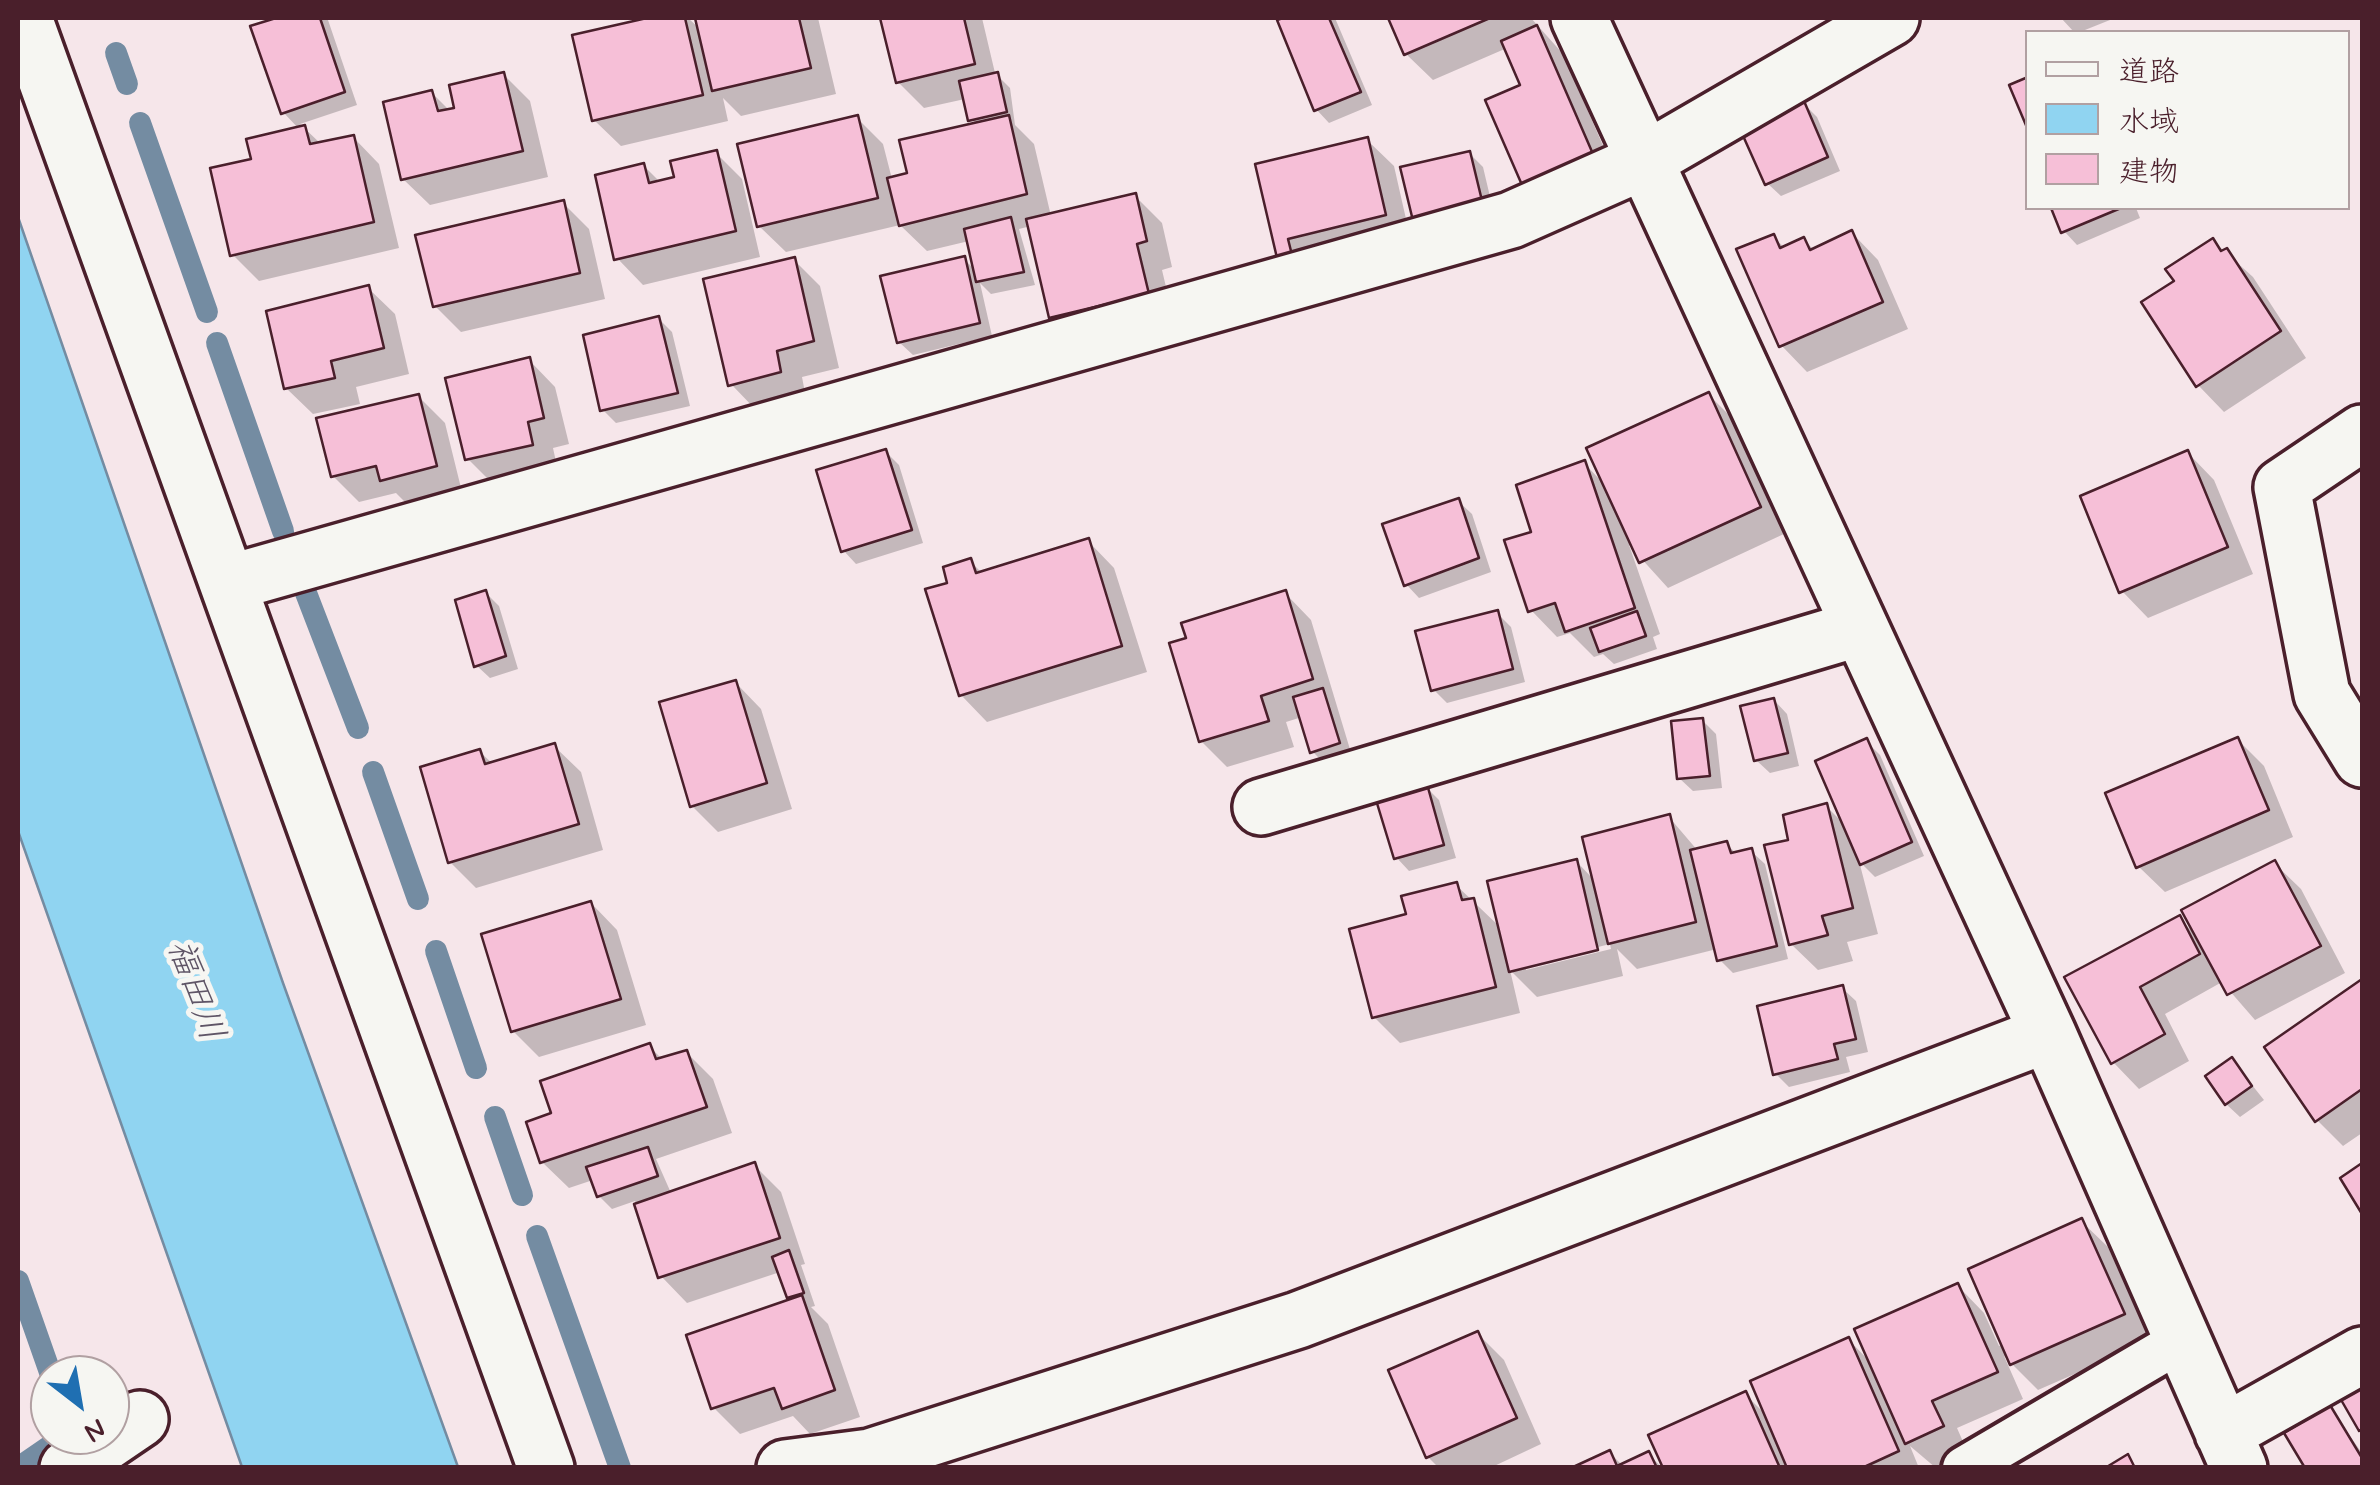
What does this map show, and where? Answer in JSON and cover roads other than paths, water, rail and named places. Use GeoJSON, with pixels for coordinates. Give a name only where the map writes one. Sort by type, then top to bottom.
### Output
{"type":"FeatureCollection","features":[{"type":"Feature","properties":{"kind":"street"},"geometry":{"type":"LineString","coordinates":[[24,18],[546,1468]]}},
{"type":"Feature","properties":{"kind":"street"},"geometry":{"type":"LineString","coordinates":[[1579,18],[2048,1034],[2231,1450],[2362,1355]]}},
{"type":"Feature","properties":{"kind":"street"},"geometry":{"type":"LineString","coordinates":[[229,584],[1511,220],[1644,161],[1891,18]]}},
{"type":"Feature","properties":{"kind":"street"},"geometry":{"type":"LineString","coordinates":[[2362,434],[2282,487],[2322,694],[2362,759]]}},
{"type":"Feature","properties":{"kind":"street"},"geometry":{"type":"LineString","coordinates":[[1261,807],[1860,628]]}},
{"type":"Feature","properties":{"kind":"street"},"geometry":{"type":"LineString","coordinates":[[785,1468],[870,1456],[1298,1320],[2048,1034]]}},
{"type":"Feature","properties":{"kind":"street"},"geometry":{"type":"LineString","coordinates":[[68,1468],[140,1419]]}},
{"type":"Feature","properties":{"kind":"lane"},"geometry":{"type":"LineString","coordinates":[[1964,1468],[2182,1340]]}},
{"type":"Feature","properties":{"kind":"water","name":"福田川"},"geometry":{"type":"Polygon","coordinates":[[[18,217],[283,983],[458,1467],[242,1467],[18,831],[18,217]]]}},
{"type":"Feature","properties":{"kind":"waterway"},"geometry":{"type":"LineString","coordinates":[[116,53],[127,84]]}},
{"type":"Feature","properties":{"kind":"waterway"},"geometry":{"type":"LineString","coordinates":[[140,123],[207,312]]}},
{"type":"Feature","properties":{"kind":"waterway"},"geometry":{"type":"LineString","coordinates":[[217,343],[283,531]]}},
{"type":"Feature","properties":{"kind":"waterway"},"geometry":{"type":"LineString","coordinates":[[306,593],[358,728]]}},
{"type":"Feature","properties":{"kind":"waterway"},"geometry":{"type":"LineString","coordinates":[[373,772],[418,899]]}},
{"type":"Feature","properties":{"kind":"waterway"},"geometry":{"type":"LineString","coordinates":[[436,951],[476,1068]]}},
{"type":"Feature","properties":{"kind":"waterway"},"geometry":{"type":"LineString","coordinates":[[495,1117],[522,1195]]}},
{"type":"Feature","properties":{"kind":"waterway"},"geometry":{"type":"LineString","coordinates":[[537,1236],[620,1468]]}},
{"type":"Feature","properties":{"kind":"waterway"},"geometry":{"type":"LineString","coordinates":[[18,1281],[44,1355]]}},
{"type":"Feature","properties":{"kind":"waterway"},"geometry":{"type":"LineString","coordinates":[[18,1468],[37,1455]]}}]}
